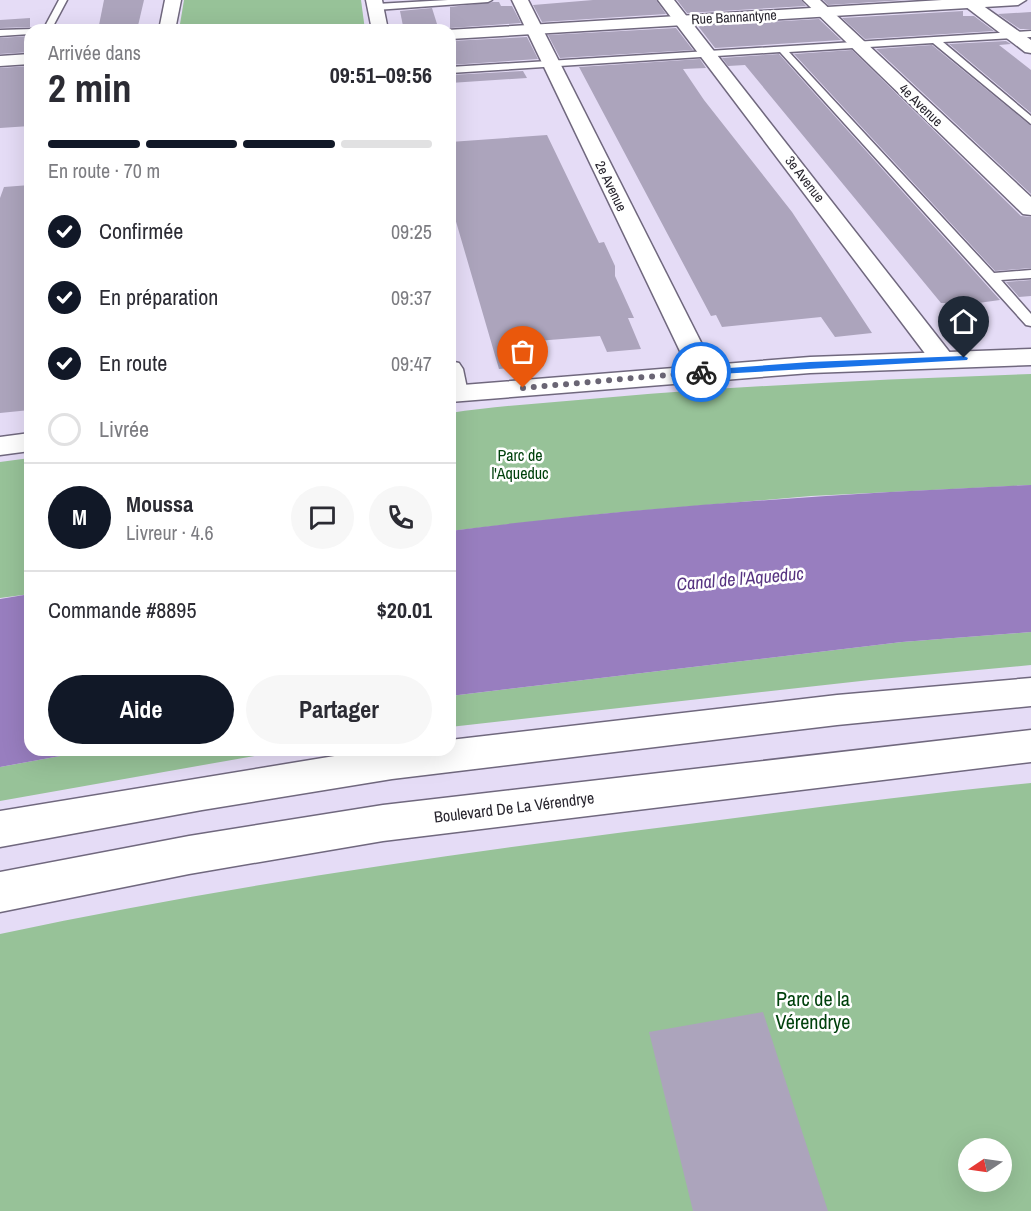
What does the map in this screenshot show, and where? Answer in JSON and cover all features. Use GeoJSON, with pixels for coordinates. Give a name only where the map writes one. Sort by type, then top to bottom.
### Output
{"type":"FeatureCollection","features":[{"type":"Feature","properties":{"kind":"street"},"geometry":{"type":"LineString","coordinates":[[168,24],[173,0]]}},
{"type":"Feature","properties":{"kind":"street","name":"2e Avenue"},"geometry":{"type":"LineString","coordinates":[[520,0],[703,372]]}},
{"type":"Feature","properties":{"kind":"street","name":"3e Avenue"},"geometry":{"type":"LineString","coordinates":[[666,0],[942,359]]}},
{"type":"Feature","properties":{"kind":"street","name":"Rue Bannantyne"},"geometry":{"type":"LineString","coordinates":[[456,34],[682,20],[817,6],[1018,0]]}},
{"type":"Feature","properties":{"kind":"street"},"geometry":{"type":"LineString","coordinates":[[967,2],[1031,48]]}},
{"type":"Feature","properties":{"kind":"street"},"geometry":{"type":"LineString","coordinates":[[375,3],[379,24]]}},
{"type":"Feature","properties":{"kind":"street","name":"4e Avenue"},"geometry":{"type":"LineString","coordinates":[[817,6],[1031,210]]}},
{"type":"Feature","properties":{"kind":"street"},"geometry":{"type":"LineString","coordinates":[[0,61],[24,59]]}},
{"type":"Feature","properties":{"kind":"street"},"geometry":{"type":"LineString","coordinates":[[456,386],[942,359],[1031,357]]}},
{"type":"Feature","properties":{"kind":"street"},"geometry":{"type":"LineString","coordinates":[[0,446],[24,443]]}},
{"type":"Feature","properties":{"kind":"street"},"geometry":{"type":"LineString","coordinates":[[456,755],[837,710],[1031,692]]}},
{"type":"Feature","properties":{"kind":"street","name":"Boulevard De La Vérendrye"},"geometry":{"type":"LineString","coordinates":[[0,892],[189,855],[383,823],[1031,746]]}},
{"type":"Feature","properties":{"kind":"street"},"geometry":{"type":"LineString","coordinates":[[0,829],[202,793],[451,756]]}},
{"type":"Feature","properties":{"kind":"lane"},"geometry":{"type":"LineString","coordinates":[[50,24],[63,0]]}},
{"type":"Feature","properties":{"kind":"lane"},"geometry":{"type":"LineString","coordinates":[[375,3],[488,0]]}},
{"type":"Feature","properties":{"kind":"lane"},"geometry":{"type":"LineString","coordinates":[[0,33],[24,31]]}},
{"type":"Feature","properties":{"kind":"lane"},"geometry":{"type":"LineString","coordinates":[[456,70],[1031,34]]}},
{"type":"Feature","properties":{"kind":"lane"},"geometry":{"type":"LineString","coordinates":[[934,39],[1031,121]]}},
{"type":"Feature","properties":{"kind":"lane"},"geometry":{"type":"LineString","coordinates":[[782,49],[1031,322]]}},
{"type":"Feature","properties":{"kind":"lane"},"geometry":{"type":"LineString","coordinates":[[992,277],[1031,274]]}},
{"type":"Feature","properties":{"kind":"green space"},"geometry":{"type":"Polygon","coordinates":[[[184,0],[361,0],[364,24],[180,24],[184,0]]]}},
{"type":"Feature","properties":{"kind":"green space","name":"Parc de l'Aqueduc"},"geometry":{"type":"Polygon","coordinates":[[[1031,374],[1031,485],[811,496],[602,514],[456,530],[456,412],[717,389],[1031,374]]]}},
{"type":"Feature","properties":{"kind":"green space"},"geometry":{"type":"Polygon","coordinates":[[[24,459],[24,595],[0,598],[0,462],[24,459]]]}},
{"type":"Feature","properties":{"kind":"green space"},"geometry":{"type":"Polygon","coordinates":[[[1031,632],[1031,665],[870,680],[456,726],[456,695],[902,642],[1031,632]]]}},
{"type":"Feature","properties":{"kind":"green space"},"geometry":{"type":"Polygon","coordinates":[[[60,756],[254,756],[0,801],[0,767],[60,756]]]}},
{"type":"Feature","properties":{"kind":"green space","name":"Parc de la Vérendrye"},"geometry":{"type":"Polygon","coordinates":[[[1031,783],[1031,1211],[0,1211],[0,934],[156,903],[468,853],[879,800],[1031,783]]]}},
{"type":"Feature","properties":{"kind":"water","name":"Canal de l'Aqueduc"},"geometry":{"type":"Polygon","coordinates":[[[1031,485],[1031,632],[902,642],[456,695],[456,530],[740,502],[1031,485]]]}},
{"type":"Feature","properties":{"kind":"water"},"geometry":{"type":"Polygon","coordinates":[[[24,595],[24,756],[60,756],[0,767],[0,599],[24,595]]]}},
{"type":"Feature","properties":{"kind":"building"},"geometry":{"type":"Polygon","coordinates":[[[104,0],[144,0],[138,24],[99,24],[104,0]]]}},
{"type":"Feature","properties":{"kind":"building"},"geometry":{"type":"Polygon","coordinates":[[[593,0],[656,0],[666,14],[542,22],[533,5],[593,0]]]}},
{"type":"Feature","properties":{"kind":"building"},"geometry":{"type":"Polygon","coordinates":[[[677,0],[801,0],[806,6],[687,13],[677,0]]]}},
{"type":"Feature","properties":{"kind":"building"},"geometry":{"type":"Polygon","coordinates":[[[823,0],[905,0],[828,5],[823,0]]]}},
{"type":"Feature","properties":{"kind":"building"},"geometry":{"type":"Polygon","coordinates":[[[499,2],[501,6],[512,6],[521,23],[456,28],[456,24],[450,24],[450,7],[499,2]]]}},
{"type":"Feature","properties":{"kind":"building"},"geometry":{"type":"Polygon","coordinates":[[[432,8],[437,24],[403,24],[400,11],[432,8]]]}},
{"type":"Feature","properties":{"kind":"building"},"geometry":{"type":"Polygon","coordinates":[[[963,11],[963,16],[974,16],[994,31],[865,39],[842,18],[963,11]]]}},
{"type":"Feature","properties":{"kind":"building"},"geometry":{"type":"Polygon","coordinates":[[[1031,12],[1031,29],[1020,29],[998,14],[1031,12]]]}},
{"type":"Feature","properties":{"kind":"building"},"geometry":{"type":"Polygon","coordinates":[[[30,18],[30,24],[24,24],[24,27],[0,28],[0,20],[30,18]]]}},
{"type":"Feature","properties":{"kind":"building"},"geometry":{"type":"Polygon","coordinates":[[[819,19],[841,40],[715,48],[698,26],[819,19]]]}},
{"type":"Feature","properties":{"kind":"building"},"geometry":{"type":"Polygon","coordinates":[[[676,28],[693,50],[560,58],[548,35],[676,28]]]}},
{"type":"Feature","properties":{"kind":"building"},"geometry":{"type":"Polygon","coordinates":[[[24,36],[24,52],[0,54],[0,38],[24,36]]]}},
{"type":"Feature","properties":{"kind":"building"},"geometry":{"type":"Polygon","coordinates":[[[527,37],[538,59],[456,65],[456,41],[527,37]]]}},
{"type":"Feature","properties":{"kind":"building"},"geometry":{"type":"Polygon","coordinates":[[[1006,41],[1011,44],[999,45],[1031,70],[1031,113],[949,44],[1006,41]]]}},
{"type":"Feature","properties":{"kind":"building"},"geometry":{"type":"Polygon","coordinates":[[[932,45],[1031,126],[1031,194],[876,49],[932,45]]]}},
{"type":"Feature","properties":{"kind":"building"},"geometry":{"type":"Polygon","coordinates":[[[852,50],[1021,216],[1031,217],[1031,268],[995,271],[794,54],[852,50]]]}},
{"type":"Feature","properties":{"kind":"building"},"geometry":{"type":"Polygon","coordinates":[[[779,54],[1000,300],[949,307],[946,303],[941,303],[745,65],[728,66],[722,58],[779,54]]]}},
{"type":"Feature","properties":{"kind":"building"},"geometry":{"type":"Polygon","coordinates":[[[700,59],[706,68],[683,69],[704,100],[792,212],[872,333],[835,337],[821,317],[722,327],[716,315],[711,316],[579,67],[700,59]]]}},
{"type":"Feature","properties":{"kind":"building"},"geometry":{"type":"Polygon","coordinates":[[[24,66],[24,126],[0,128],[0,68],[24,66]]]}},
{"type":"Feature","properties":{"kind":"building"},"geometry":{"type":"Polygon","coordinates":[[[523,71],[527,78],[456,83],[456,75],[523,71]]]}},
{"type":"Feature","properties":{"kind":"building"},"geometry":{"type":"Polygon","coordinates":[[[547,135],[599,243],[604,242],[615,266],[615,276],[634,318],[628,318],[641,349],[607,352],[600,336],[524,342],[532,366],[499,369],[456,222],[456,142],[547,135]]]}},
{"type":"Feature","properties":{"kind":"building"},"geometry":{"type":"Polygon","coordinates":[[[24,185],[24,411],[0,413],[0,198],[4,187],[24,185]]]}},
{"type":"Feature","properties":{"kind":"building"},"geometry":{"type":"Polygon","coordinates":[[[1031,280],[1031,296],[1019,297],[1006,282],[1031,280]]]}},
{"type":"Feature","properties":{"kind":"building"},"geometry":{"type":"Polygon","coordinates":[[[763,1012],[828,1211],[693,1211],[649,1032],[763,1012]]]}},
{"type":"Feature","properties":{"kind":"way so far"},"geometry":{"type":"LineString","coordinates":[[523,388],[701,372]]}},
{"type":"Feature","properties":{"kind":"route"},"geometry":{"type":"LineString","coordinates":[[701,372],[964,358]]}}]}
